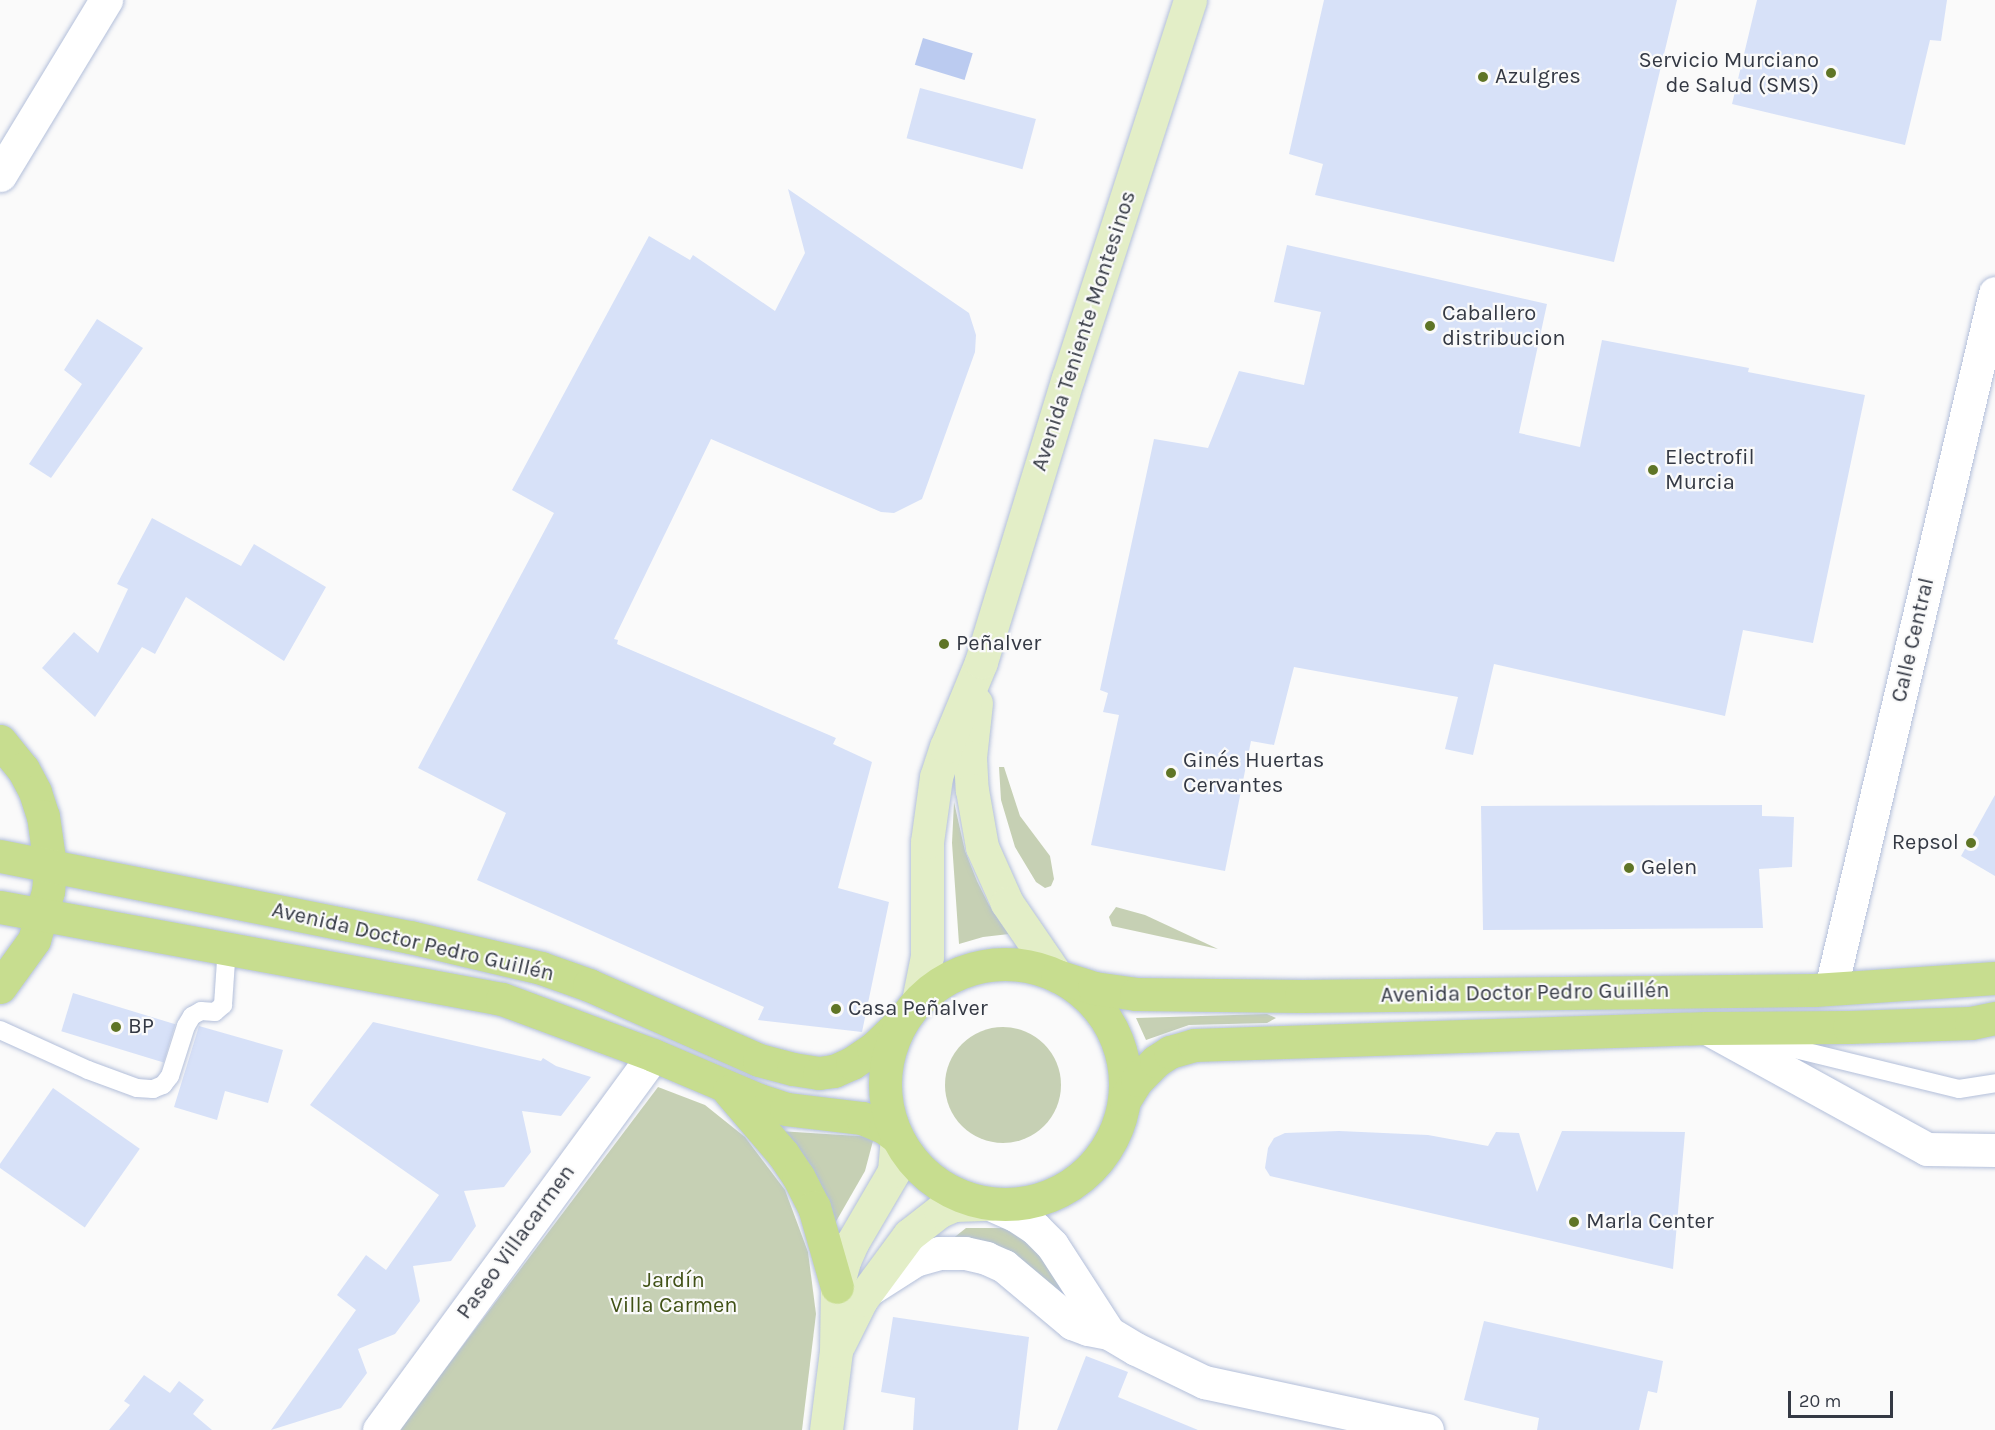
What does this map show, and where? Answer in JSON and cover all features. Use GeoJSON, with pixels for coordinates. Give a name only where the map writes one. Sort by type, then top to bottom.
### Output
{"type":"FeatureCollection","features":[{"type":"Feature","properties":{"kind":"main road","name":"Avenida Teniente Montesinos"},"geometry":{"type":"LineString","coordinates":[[911,1011],[927,956],[927,842],[930,808],[946,747],[981,662],[1068,378],[1190,0]]}},
{"type":"Feature","properties":{"kind":"main road","name":"Avenida Teniente Montesinos"},"geometry":{"type":"LineString","coordinates":[[981,662],[970,757],[973,799],[982,847],[1007,903],[1056,976]]}},
{"type":"Feature","properties":{"kind":"main road"},"geometry":{"type":"LineString","coordinates":[[0,987],[34,940],[42,915],[50,865],[43,816],[38,800],[23,769],[2,743]]}},
{"type":"Feature","properties":{"kind":"main road","name":"Avenida Doctor Pedro Guillén"},"geometry":{"type":"LineString","coordinates":[[0,856],[410,937],[541,968],[589,985],[749,1056],[793,1069],[819,1073],[834,1071],[852,1064],[873,1049],[934,987],[972,968],[1015,964],[1036,968],[1095,988],[1136,994],[1301,996],[1831,988],[1995,978]]}},
{"type":"Feature","properties":{"kind":"main road","name":"Avenida Doctor Pedro Guillén"},"geometry":{"type":"LineString","coordinates":[[0,907],[502,999],[653,1055],[723,1085],[786,1108],[862,1118],[885,1128],[897,1137]]}},
{"type":"Feature","properties":{"kind":"main road"},"geometry":{"type":"LineString","coordinates":[[836,1351],[869,1289],[909,1235],[939,1211],[968,1203],[1017,1204],[1035,1201],[1069,1187],[1090,1171],[1107,1150],[1119,1126],[1125,1099],[1122,1058],[1111,1026],[1088,997],[1056,976]]}},
{"type":"Feature","properties":{"kind":"main road"},"geometry":{"type":"LineString","coordinates":[[911,1011],[892,1042],[886,1066],[885,1090],[888,1114],[897,1137],[909,1157],[945,1189],[990,1204]]}},
{"type":"Feature","properties":{"kind":"main road","name":"Avenida Doctor Pedro Guillén"},"geometry":{"type":"LineString","coordinates":[[1125,1099],[1137,1080],[1156,1061],[1170,1052],[1194,1045],[1707,1028],[1971,1023],[1995,1018]]}},
{"type":"Feature","properties":{"kind":"main road"},"geometry":{"type":"LineString","coordinates":[[723,1085],[783,1154],[798,1176],[814,1207],[837,1287]]}},
{"type":"Feature","properties":{"kind":"main road"},"geometry":{"type":"LineString","coordinates":[[826,1430],[836,1351],[837,1287],[852,1243],[894,1171],[897,1137]]}},
{"type":"Feature","properties":{"kind":"street"},"geometry":{"type":"LineString","coordinates":[[0,175],[106,0]]}},
{"type":"Feature","properties":{"kind":"street","name":"Calle Central"},"geometry":{"type":"LineString","coordinates":[[1831,988],[1995,293]]}},
{"type":"Feature","properties":{"kind":"street"},"geometry":{"type":"LineString","coordinates":[[1707,1028],[1927,1149],[1995,1150]]}},
{"type":"Feature","properties":{"kind":"street","name":"Paseo Villacarmen"},"geometry":{"type":"LineString","coordinates":[[378,1430],[653,1055]]}},
{"type":"Feature","properties":{"kind":"street"},"geometry":{"type":"LineString","coordinates":[[990,1204],[1015,1215],[1035,1228],[1052,1245],[1109,1333]]}},
{"type":"Feature","properties":{"kind":"street"},"geometry":{"type":"LineString","coordinates":[[869,1289],[915,1260],[939,1253],[966,1253],[1004,1266],[1072,1323],[1109,1333],[1136,1349],[1204,1382],[1427,1430]]}},
{"type":"Feature","properties":{"kind":"lane"},"geometry":{"type":"LineString","coordinates":[[0,1030],[88,1070],[137,1089],[153,1089],[163,1085],[170,1076],[192,1016],[201,1011],[215,1012],[223,1005],[227,947]]}},
{"type":"Feature","properties":{"kind":"lane"},"geometry":{"type":"LineString","coordinates":[[1707,1028],[1959,1089],[1995,1083]]}},
{"type":"Feature","properties":{"kind":"green space"},"geometry":{"type":"Polygon","coordinates":[[[999,767],[1004,767],[1020,816],[1050,856],[1054,879],[1051,886],[1045,888],[1036,882],[1015,847],[1001,800],[999,767]]]}},
{"type":"Feature","properties":{"kind":"green space"},"geometry":{"type":"Polygon","coordinates":[[[954,802],[965,851],[977,881],[989,905],[1009,934],[983,937],[959,944],[952,843],[954,802]]]}},
{"type":"Feature","properties":{"kind":"green space"},"geometry":{"type":"Polygon","coordinates":[[[1116,907],[1145,915],[1218,949],[1112,926],[1109,917],[1116,907]]]}},
{"type":"Feature","properties":{"kind":"green space"},"geometry":{"type":"Polygon","coordinates":[[[1267,1014],[1276,1018],[1267,1023],[1189,1025],[1146,1040],[1136,1018],[1267,1014]]]}},
{"type":"Feature","properties":{"kind":"green space"},"geometry":{"type":"Polygon","coordinates":[[[1003,1027],[1025,1031],[1044,1044],[1057,1063],[1061,1085],[1057,1107],[1044,1126],[1025,1139],[1003,1143],[981,1139],[962,1126],[949,1107],[945,1085],[949,1063],[962,1044],[981,1031],[1003,1027]]]}},
{"type":"Feature","properties":{"kind":"green space","name":"Jardín Villa Carmen"},"geometry":{"type":"Polygon","coordinates":[[[658,1087],[705,1105],[745,1137],[785,1190],[808,1252],[816,1314],[802,1430],[399,1430],[658,1087]]]}},
{"type":"Feature","properties":{"kind":"green space"},"geometry":{"type":"Polygon","coordinates":[[[779,1131],[874,1137],[865,1171],[834,1225],[779,1131]]]}},
{"type":"Feature","properties":{"kind":"green space"},"geometry":{"type":"Polygon","coordinates":[[[966,1228],[1012,1228],[1043,1255],[1064,1295],[951,1240],[966,1228]]]}},
{"type":"Feature","properties":{"kind":"water"},"geometry":{"type":"Polygon","coordinates":[[[923,38],[973,53],[965,80],[915,65],[923,38]]]}},
{"type":"Feature","properties":{"kind":"building","name":"Azulgres"},"geometry":{"type":"Polygon","coordinates":[[[1324,0],[1677,0],[1614,262],[1315,195],[1323,164],[1289,154],[1324,0]]]}},
{"type":"Feature","properties":{"kind":"building","name":"Servicio Murciano de Salud (SMS)"},"geometry":{"type":"Polygon","coordinates":[[[1757,0],[1947,0],[1941,41],[1930,40],[1905,145],[1732,104],[1757,0]]]}},
{"type":"Feature","properties":{"kind":"building"},"geometry":{"type":"Polygon","coordinates":[[[920,88],[1036,119],[1022,169],[907,138],[920,88]]]}},
{"type":"Feature","properties":{"kind":"building"},"geometry":{"type":"Polygon","coordinates":[[[788,189],[969,313],[976,335],[975,352],[922,499],[894,513],[881,512],[711,439],[614,639],[618,640],[617,644],[836,738],[833,744],[872,762],[838,888],[889,902],[862,1032],[758,1020],[764,1007],[477,880],[506,813],[418,768],[554,513],[512,490],[649,236],[690,260],[693,255],[775,311],[805,253],[788,189]]]}},
{"type":"Feature","properties":{"kind":"building"},"geometry":{"type":"Polygon","coordinates":[[[1287,245],[1547,304],[1519,433],[1580,447],[1602,340],[1749,368],[1748,372],[1865,395],[1813,643],[1743,630],[1725,716],[1494,664],[1473,755],[1445,749],[1458,697],[1294,667],[1274,745],[1251,741],[1225,871],[1091,845],[1119,715],[1103,712],[1108,693],[1100,690],[1154,439],[1208,448],[1239,371],[1304,385],[1321,312],[1274,302],[1287,245]]]}},
{"type":"Feature","properties":{"kind":"building"},"geometry":{"type":"Polygon","coordinates":[[[97,319],[143,348],[51,478],[29,464],[82,384],[64,370],[97,319]]]}},
{"type":"Feature","properties":{"kind":"building"},"geometry":{"type":"Polygon","coordinates":[[[152,518],[241,566],[254,544],[326,587],[284,661],[186,597],[155,654],[142,647],[95,717],[42,668],[74,632],[98,653],[128,589],[117,584],[152,518]]]}},
{"type":"Feature","properties":{"kind":"building"},"geometry":{"type":"Polygon","coordinates":[[[1995,795],[1995,876],[1961,856],[1995,795]]]}},
{"type":"Feature","properties":{"kind":"building","name":"Gelen"},"geometry":{"type":"Polygon","coordinates":[[[1762,805],[1762,816],[1794,817],[1792,867],[1759,869],[1763,928],[1483,930],[1481,806],[1762,805]]]}},
{"type":"Feature","properties":{"kind":"building","name":"BP"},"geometry":{"type":"Polygon","coordinates":[[[73,993],[175,1024],[164,1063],[61,1031],[73,993]]]}},
{"type":"Feature","properties":{"kind":"building"},"geometry":{"type":"Polygon","coordinates":[[[373,1022],[541,1061],[543,1058],[556,1066],[591,1077],[561,1116],[522,1111],[531,1152],[504,1187],[464,1191],[476,1226],[451,1261],[413,1266],[420,1301],[395,1334],[358,1349],[367,1373],[341,1408],[271,1430],[356,1310],[337,1295],[366,1255],[386,1270],[439,1195],[310,1105],[373,1022]]]}},
{"type":"Feature","properties":{"kind":"building"},"geometry":{"type":"Polygon","coordinates":[[[199,1026],[283,1050],[268,1103],[225,1091],[217,1120],[174,1107],[199,1026]]]}},
{"type":"Feature","properties":{"kind":"building"},"geometry":{"type":"Polygon","coordinates":[[[53,1088],[140,1149],[85,1227],[0,1168],[0,1164],[53,1088]]]}},
{"type":"Feature","properties":{"kind":"building","name":"Marla Center"},"geometry":{"type":"Polygon","coordinates":[[[1339,1131],[1428,1135],[1488,1146],[1496,1132],[1519,1133],[1537,1192],[1562,1131],[1685,1132],[1673,1269],[1270,1176],[1265,1168],[1268,1148],[1274,1138],[1285,1133],[1339,1131]]]}},
{"type":"Feature","properties":{"kind":"building"},"geometry":{"type":"Polygon","coordinates":[[[893,1317],[1029,1337],[1018,1430],[913,1430],[915,1398],[881,1392],[893,1317]]]}},
{"type":"Feature","properties":{"kind":"building"},"geometry":{"type":"Polygon","coordinates":[[[1484,1321],[1663,1361],[1657,1393],[1648,1391],[1639,1430],[1537,1430],[1539,1418],[1464,1400],[1484,1321]]]}},
{"type":"Feature","properties":{"kind":"building"},"geometry":{"type":"Polygon","coordinates":[[[1086,1356],[1128,1372],[1118,1397],[1198,1430],[1057,1430],[1086,1356]]]}},
{"type":"Feature","properties":{"kind":"building"},"geometry":{"type":"Polygon","coordinates":[[[144,1375],[170,1393],[179,1381],[204,1400],[193,1414],[212,1430],[109,1430],[130,1405],[124,1401],[144,1375]]]}},
{"type":"Feature","properties":{"kind":"place","name":"Servicio Murciano de Salud (SMS)"},"geometry":{"type":"Point","coordinates":[1831,73]}},
{"type":"Feature","properties":{"kind":"place","name":"Azulgres"},"geometry":{"type":"Point","coordinates":[1483,77]}},
{"type":"Feature","properties":{"kind":"place","name":"Caballero distribucion"},"geometry":{"type":"Point","coordinates":[1430,326]}},
{"type":"Feature","properties":{"kind":"place","name":"Electrofil Murcia"},"geometry":{"type":"Point","coordinates":[1653,470]}},
{"type":"Feature","properties":{"kind":"place","name":"Peñalver"},"geometry":{"type":"Point","coordinates":[944,644]}},
{"type":"Feature","properties":{"kind":"place","name":"Ginés Huertas Cervantes"},"geometry":{"type":"Point","coordinates":[1171,773]}},
{"type":"Feature","properties":{"kind":"place","name":"Repsol"},"geometry":{"type":"Point","coordinates":[1971,843]}},
{"type":"Feature","properties":{"kind":"place","name":"Gelen"},"geometry":{"type":"Point","coordinates":[1629,868]}},
{"type":"Feature","properties":{"kind":"place","name":"Casa Peñalver"},"geometry":{"type":"Point","coordinates":[836,1009]}},
{"type":"Feature","properties":{"kind":"place","name":"BP"},"geometry":{"type":"Point","coordinates":[116,1027]}},
{"type":"Feature","properties":{"kind":"place","name":"Marla Center"},"geometry":{"type":"Point","coordinates":[1574,1222]}}]}
